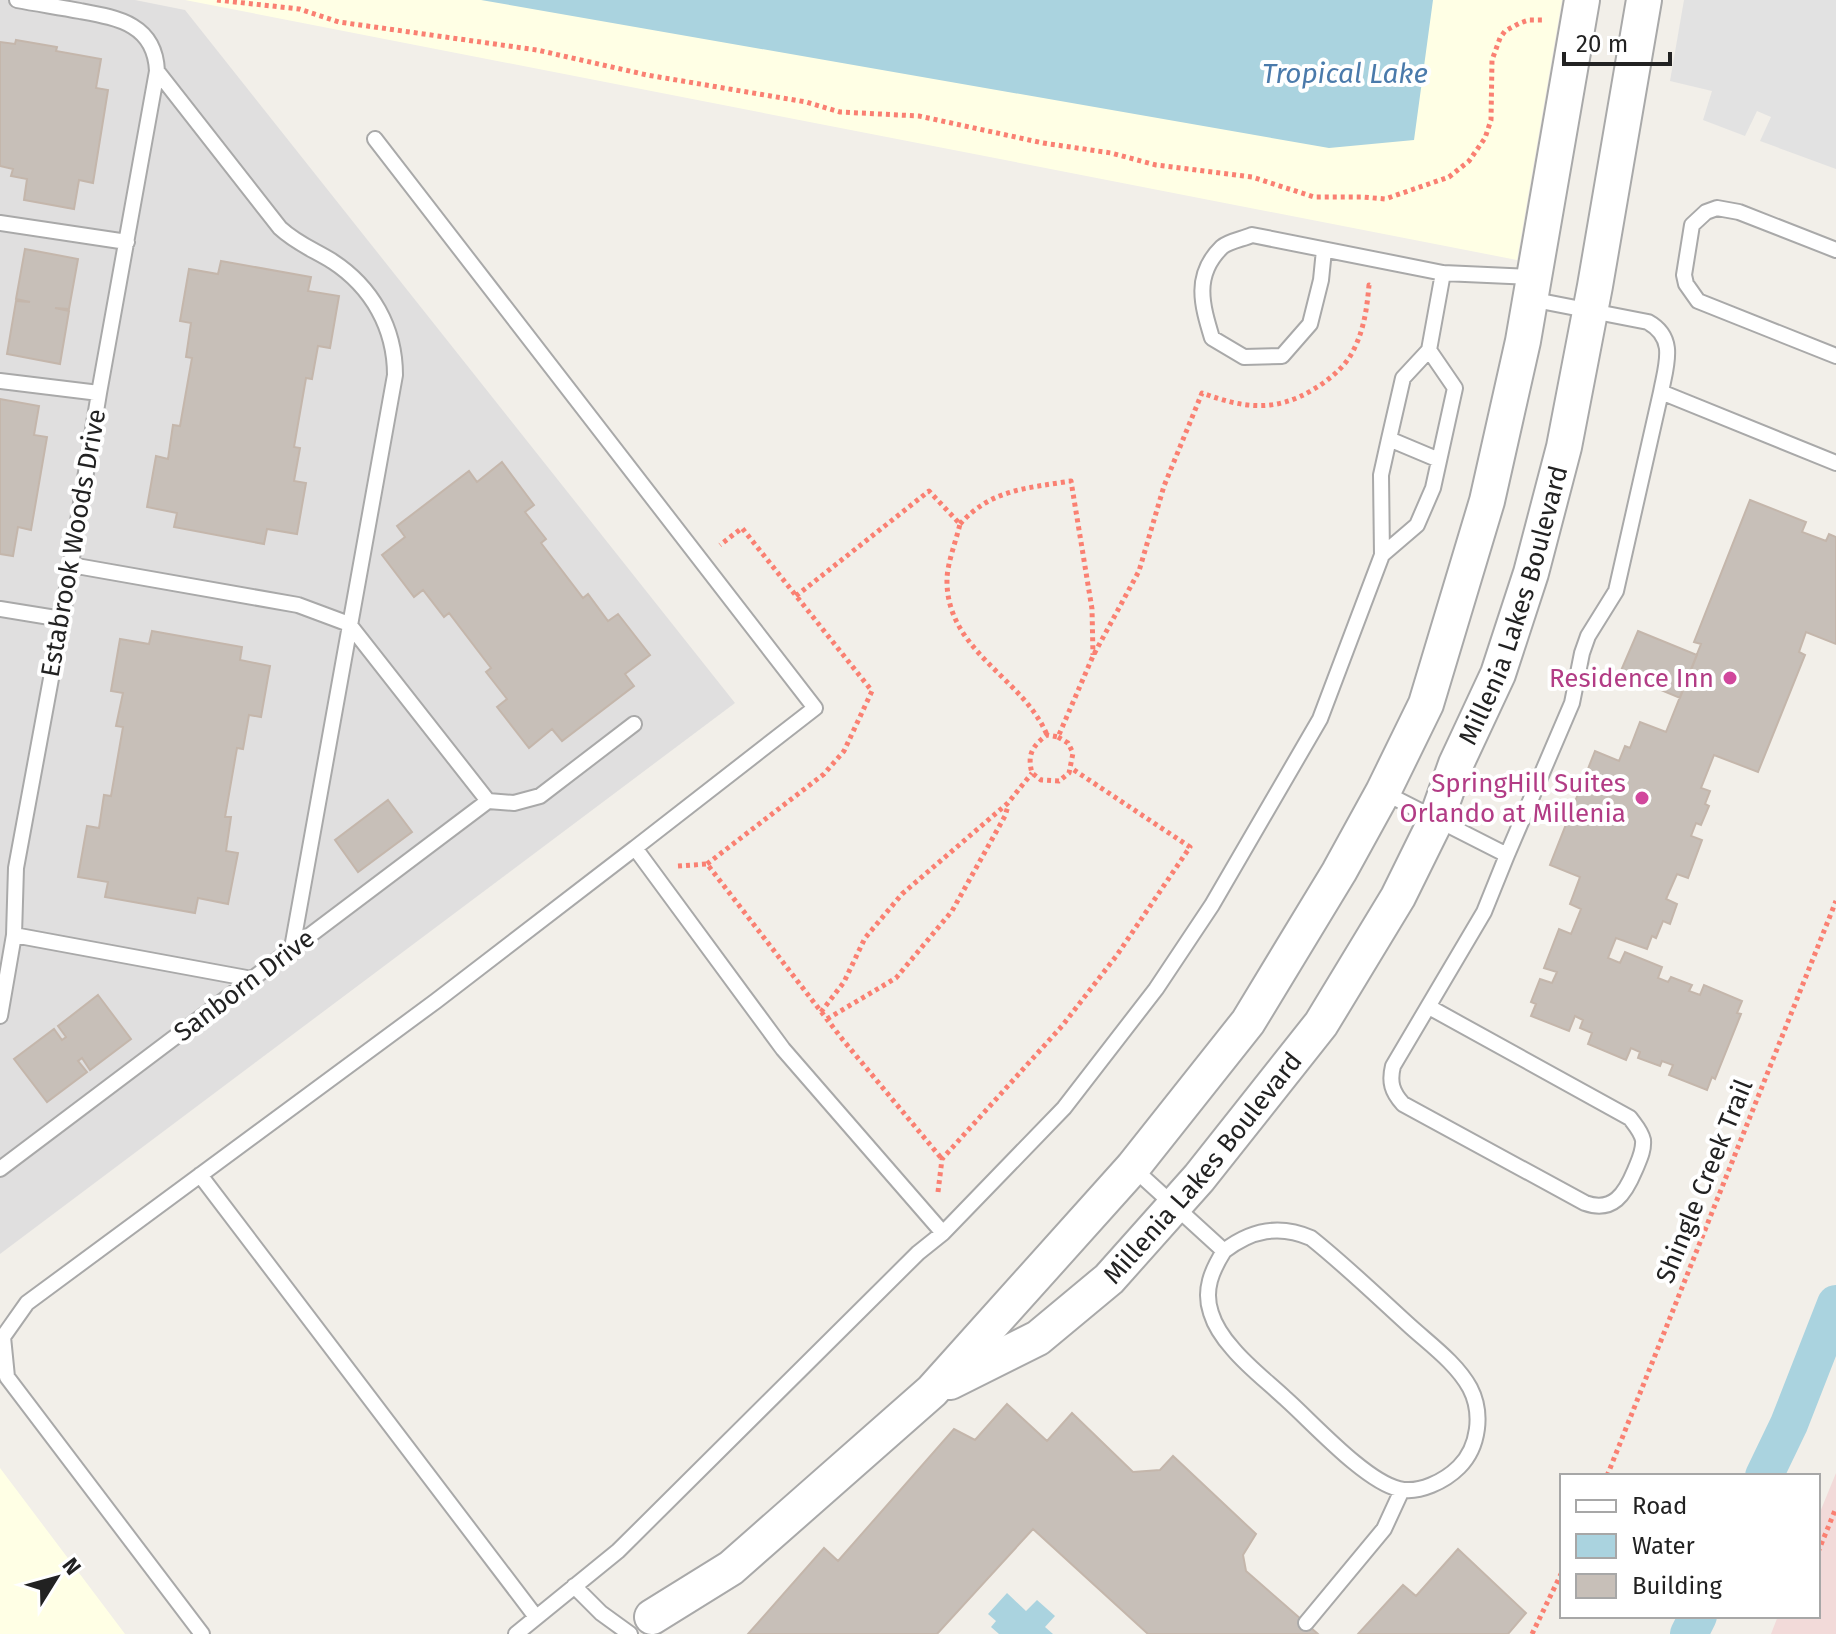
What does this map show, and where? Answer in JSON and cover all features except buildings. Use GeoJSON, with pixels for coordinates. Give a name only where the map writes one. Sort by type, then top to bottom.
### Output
{"type":"FeatureCollection","features":[{"type":"Feature","properties":{"kind":"street","name":"Millenia Lakes Boulevard"},"geometry":{"type":"LineString","coordinates":[[932,1391],[1038,1338],[1109,1279],[1175,1207],[1321,1024],[1398,897],[1436,820],[1456,764],[1498,674],[1531,573],[1564,447],[1644,0]]}},
{"type":"Feature","properties":{"kind":"street","name":"Millenia Lakes Boulevard"},"geometry":{"type":"LineString","coordinates":[[641,1626],[731,1568],[932,1391],[1133,1167],[1248,1022],[1339,872],[1426,704],[1487,501],[1523,341],[1580,14]]}},
{"type":"Feature","properties":{"kind":"lane"},"geometry":{"type":"LineString","coordinates":[[17,0],[108,16],[130,23],[139,30],[153,50],[157,71],[280,228],[294,241],[332,261],[359,284],[374,302],[391,335],[395,375],[292,948]]}},
{"type":"Feature","properties":{"kind":"lane","name":"Estabrook Woods Drive"},"geometry":{"type":"LineString","coordinates":[[0,1016],[14,935],[16,868],[157,71]]}},
{"type":"Feature","properties":{"kind":"lane"},"geometry":{"type":"LineString","coordinates":[[202,1634],[7,1377],[3,1337],[27,1303],[436,1001],[815,708],[375,139]]}},
{"type":"Feature","properties":{"kind":"lane"},"geometry":{"type":"LineString","coordinates":[[1836,250],[1739,212],[1717,208],[1706,212],[1692,225],[1684,275],[1686,284],[1698,301],[1836,356]]}},
{"type":"Feature","properties":{"kind":"lane"},"geometry":{"type":"LineString","coordinates":[[0,223],[127,242]]}},
{"type":"Feature","properties":{"kind":"lane"},"geometry":{"type":"LineString","coordinates":[[1324,250],[1321,280],[1310,324],[1282,356],[1244,357],[1212,338],[1201,300],[1206,269],[1224,245],[1252,235],[1531,288],[1590,310],[1648,322],[1662,332],[1669,348],[1616,591],[1588,636],[1572,703],[1488,905],[1393,1066],[1391,1077],[1392,1087],[1403,1104],[1585,1203],[1603,1206],[1620,1198],[1643,1152],[1641,1132],[1630,1118],[1429,1007]]}},
{"type":"Feature","properties":{"kind":"lane"},"geometry":{"type":"LineString","coordinates":[[516,1634],[618,1551],[918,1253],[938,1229],[1064,1108],[1156,989],[1212,905],[1320,719],[1382,555],[1381,475],[1403,378],[1429,350],[1443,273]]}},
{"type":"Feature","properties":{"kind":"lane"},"geometry":{"type":"LineString","coordinates":[[1382,555],[1417,525],[1433,488],[1455,388],[1429,350]]}},
{"type":"Feature","properties":{"kind":"lane"},"geometry":{"type":"LineString","coordinates":[[0,381],[99,393]]}},
{"type":"Feature","properties":{"kind":"lane"},"geometry":{"type":"LineString","coordinates":[[1661,392],[1836,463]]}},
{"type":"Feature","properties":{"kind":"lane"},"geometry":{"type":"LineString","coordinates":[[1389,439],[1439,460]]}},
{"type":"Feature","properties":{"kind":"lane"},"geometry":{"type":"LineString","coordinates":[[71,565],[298,605],[349,624],[488,801],[514,803],[540,796],[634,724]]}},
{"type":"Feature","properties":{"kind":"lane"},"geometry":{"type":"LineString","coordinates":[[0,609],[62,619]]}},
{"type":"Feature","properties":{"kind":"lane"},"geometry":{"type":"LineString","coordinates":[[1383,792],[1507,855]]}},
{"type":"Feature","properties":{"kind":"lane","name":"Sanborn Drive"},"geometry":{"type":"LineString","coordinates":[[0,1169],[488,801]]}},
{"type":"Feature","properties":{"kind":"lane"},"geometry":{"type":"LineString","coordinates":[[635,848],[783,1049],[938,1229]]}},
{"type":"Feature","properties":{"kind":"lane"},"geometry":{"type":"LineString","coordinates":[[0,866],[16,868]]}},
{"type":"Feature","properties":{"kind":"lane"},"geometry":{"type":"LineString","coordinates":[[14,935],[252,979]]}},
{"type":"Feature","properties":{"kind":"lane"},"geometry":{"type":"LineString","coordinates":[[1133,1167],[1224,1251]]}},
{"type":"Feature","properties":{"kind":"lane"},"geometry":{"type":"LineString","coordinates":[[200,1175],[536,1617]]}},
{"type":"Feature","properties":{"kind":"lane"},"geometry":{"type":"LineString","coordinates":[[1276,1229],[1294,1231],[1311,1238],[1460,1375],[1470,1388],[1477,1420],[1475,1438],[1469,1454],[1459,1467],[1439,1481],[1417,1489],[1402,1490],[1387,1485],[1358,1464],[1228,1343],[1211,1316],[1207,1299],[1209,1283],[1224,1251],[1239,1239],[1276,1229]]}},
{"type":"Feature","properties":{"kind":"lane"},"geometry":{"type":"LineString","coordinates":[[1306,1623],[1384,1529],[1402,1490]]}},
{"type":"Feature","properties":{"kind":"lane"},"geometry":{"type":"LineString","coordinates":[[574,1586],[601,1613],[641,1626]]}},
{"type":"Feature","properties":{"kind":"path"},"geometry":{"type":"LineString","coordinates":[[217,0],[299,9],[339,22],[537,50],[647,75],[806,102],[840,112],[919,116],[1043,143],[1111,153],[1156,165],[1252,177],[1314,197],[1385,199],[1449,177],[1476,151],[1485,138],[1491,120],[1492,60],[1505,31],[1529,20],[1580,14]]}},
{"type":"Feature","properties":{"kind":"path"},"geometry":{"type":"LineString","coordinates":[[1058,737],[1093,656],[1139,571],[1164,486],[1202,393],[1233,404],[1261,406],[1295,401],[1327,381],[1353,353],[1366,313],[1369,285],[1383,288]]}},
{"type":"Feature","properties":{"kind":"path"},"geometry":{"type":"LineString","coordinates":[[1047,735],[1040,718],[983,661],[953,617],[947,578],[960,524],[978,506],[1006,492],[1071,481],[1092,609],[1093,656]]}},
{"type":"Feature","properties":{"kind":"path"},"geometry":{"type":"LineString","coordinates":[[796,596],[929,491],[960,524]]}},
{"type":"Feature","properties":{"kind":"path"},"geometry":{"type":"LineString","coordinates":[[821,1012],[844,982],[865,938],[902,894],[1008,803],[1032,773],[1030,753],[1036,743],[1047,735],[1068,743],[1073,753],[1069,773],[1059,781],[1049,782],[1032,773]]}},
{"type":"Feature","properties":{"kind":"path"},"geometry":{"type":"LineString","coordinates":[[938,1229],[942,1159],[1062,1026],[1117,955],[1190,847],[1071,768]]}},
{"type":"Feature","properties":{"kind":"path"},"geometry":{"type":"LineString","coordinates":[[827,1019],[896,978],[952,911],[1005,816],[1008,803]]}},
{"type":"Feature","properties":{"kind":"path"},"geometry":{"type":"LineString","coordinates":[[650,869],[707,864],[821,1012],[942,1159]]}},
{"type":"Feature","properties":{"kind":"path","name":"Shingle Creek Trail"},"geometry":{"type":"LineString","coordinates":[[1608,1474],[1836,901]]}},
{"type":"Feature","properties":{"kind":"path"},"geometry":{"type":"LineString","coordinates":[[1820,1547],[1836,1508]]}},
{"type":"Feature","properties":{"kind":"path"},"geometry":{"type":"LineString","coordinates":[[1532,1634],[1560,1576]]}},
{"type":"Feature","properties":{"kind":"shaded area"},"geometry":{"type":"Polygon","coordinates":[[[0,0],[135,0],[185,10],[735,703],[0,1254],[0,0]]]}},
{"type":"Feature","properties":{"kind":"shaded area"},"geometry":{"type":"Polygon","coordinates":[[[185,0],[1562,0],[1517,260],[185,0]]]}},
{"type":"Feature","properties":{"kind":"shaded area"},"geometry":{"type":"Polygon","coordinates":[[[1684,0],[1836,0],[1836,169],[1760,141],[1771,117],[1757,111],[1745,136],[1703,120],[1712,91],[1670,81],[1684,0]]]}},
{"type":"Feature","properties":{"kind":"shaded area"},"geometry":{"type":"Polygon","coordinates":[[[0,1468],[125,1634],[0,1634],[0,1468]]]}},
{"type":"Feature","properties":{"kind":"shaded area"},"geometry":{"type":"Polygon","coordinates":[[[1836,1473],[1836,1634],[1771,1634],[1777,1618],[1820,1618],[1820,1512],[1836,1473]]]}},
{"type":"Feature","properties":{"kind":"water","name":"Tropical Lake"},"geometry":{"type":"Polygon","coordinates":[[[481,0],[1433,0],[1414,140],[1329,148],[481,0]]]}},
{"type":"Feature","properties":{"kind":"water"},"geometry":{"type":"Polygon","coordinates":[[[1007,1593],[1026,1611],[1037,1600],[1055,1616],[1045,1627],[1053,1634],[999,1634],[991,1627],[996,1621],[988,1614],[1007,1593]]]}},
{"type":"Feature","properties":{"kind":"waterway"},"geometry":{"type":"LineString","coordinates":[[1765,1474],[1789,1424],[1836,1304]]}},
{"type":"Feature","properties":{"kind":"waterway"},"geometry":{"type":"LineString","coordinates":[[1689,1634],[1697,1618]]}},
{"type":"Feature","properties":{"kind":"place","name":"Residence Inn"},"geometry":{"type":"Point","coordinates":[1730,678]}},
{"type":"Feature","properties":{"kind":"place","name":"SpringHill Suites Orlando at Millenia"},"geometry":{"type":"Point","coordinates":[1642,798]}}]}
